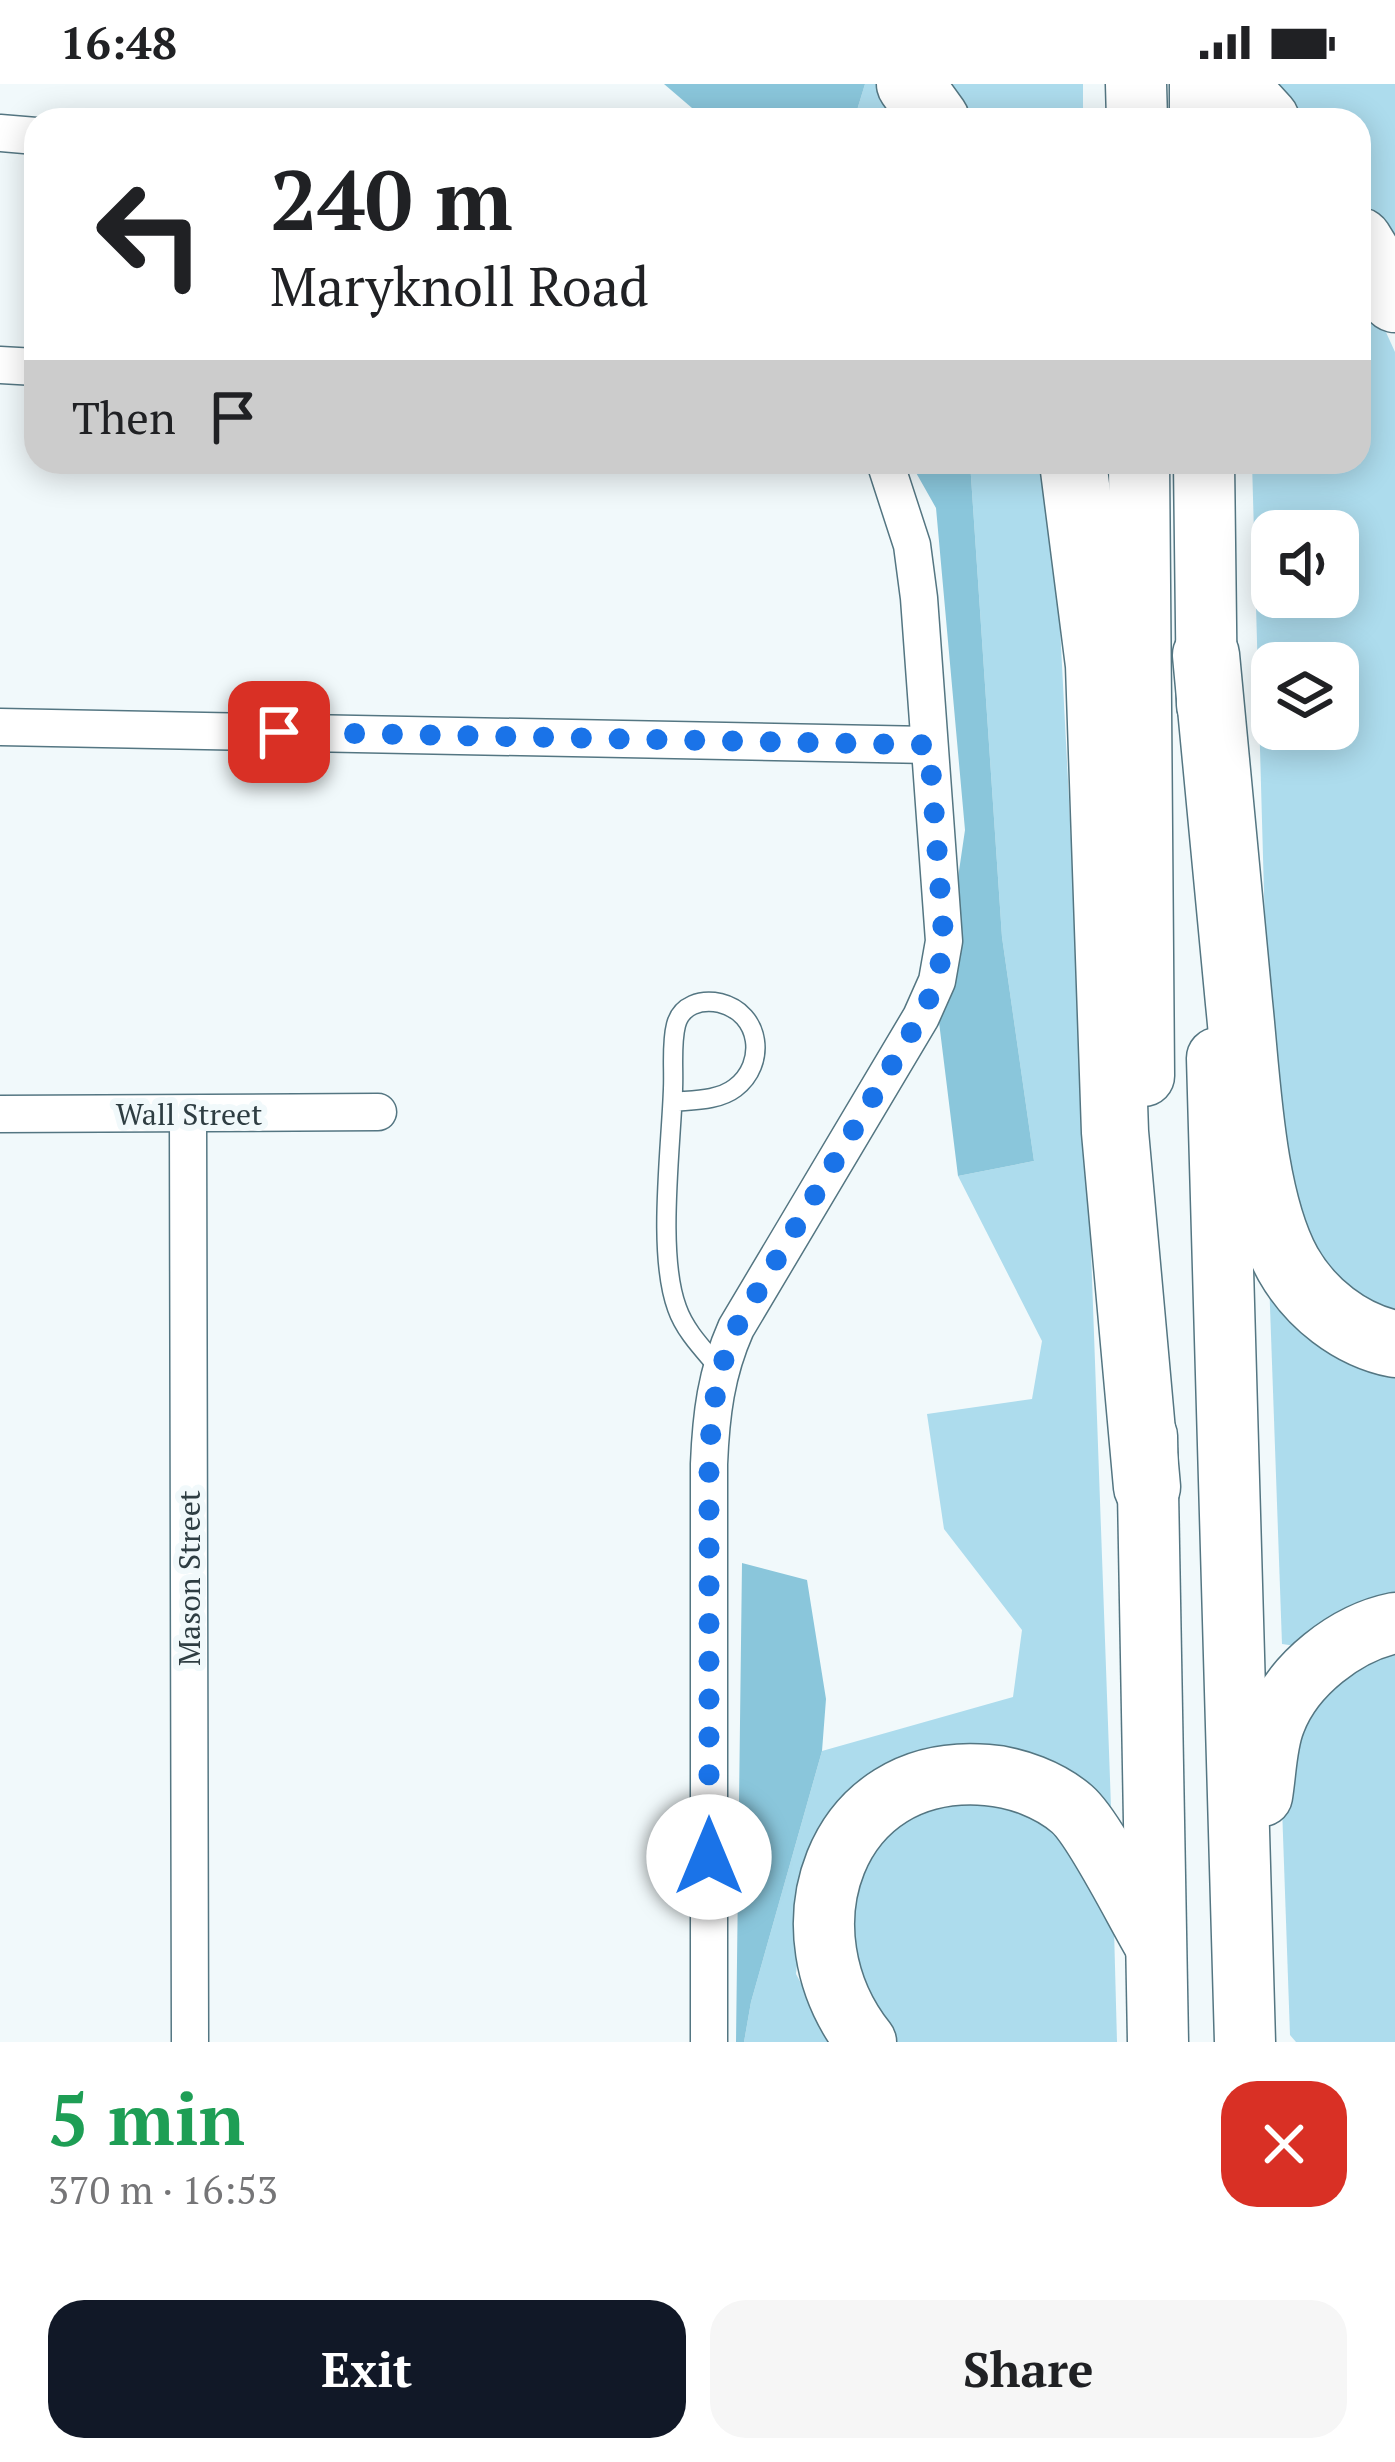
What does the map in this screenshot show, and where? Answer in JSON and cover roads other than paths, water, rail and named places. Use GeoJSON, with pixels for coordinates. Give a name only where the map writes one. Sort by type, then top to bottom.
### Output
{"type":"FeatureCollection","features":[{"type":"Feature","properties":{"kind":"highway"},"geometry":{"type":"LineString","coordinates":[[1233,84],[1256,108]]}},
{"type":"Feature","properties":{"kind":"highway"},"geometry":{"type":"LineString","coordinates":[[1371,260],[1395,298]]}},
{"type":"Feature","properties":{"kind":"highway"},"geometry":{"type":"LineString","coordinates":[[1075,474],[1099,665],[1115,1132],[1147,1487]]}},
{"type":"Feature","properties":{"kind":"highway"},"geometry":{"type":"LineString","coordinates":[[1139,474],[1147,1487],[1158,2042]]}},
{"type":"Feature","properties":{"kind":"highway"},"geometry":{"type":"LineString","coordinates":[[1204,474],[1245,2042]]}},
{"type":"Feature","properties":{"kind":"highway"},"geometry":{"type":"LineString","coordinates":[[1206,655],[1249,1104],[1272,1222],[1288,1263],[1315,1300],[1350,1327],[1395,1344]]}},
{"type":"Feature","properties":{"kind":"highway"},"geometry":{"type":"LineString","coordinates":[[1242,1909],[1275,1722],[1302,1678],[1372,1628],[1395,1623]]}},
{"type":"Feature","properties":{"kind":"highway"},"geometry":{"type":"LineString","coordinates":[[866,2042],[845,2009],[828,1968],[823,1901],[838,1857],[868,1815],[894,1794],[929,1780],[967,1773],[1004,1776],[1042,1790],[1075,1810],[1158,1950]]}},
{"type":"Feature","properties":{"kind":"street"},"geometry":{"type":"LineString","coordinates":[[709,2042],[709,1464],[719,1368],[736,1328],[921,1016],[937,981],[944,941],[912,545],[889,474]]}},
{"type":"Feature","properties":{"kind":"street"},"geometry":{"type":"LineString","coordinates":[[0,727],[929,745]]}},
{"type":"Feature","properties":{"kind":"street","name":"Wall Street"},"geometry":{"type":"LineString","coordinates":[[0,1114],[377,1112]]}},
{"type":"Feature","properties":{"kind":"street","name":"Mason Street"},"geometry":{"type":"LineString","coordinates":[[188,1114],[190,2042]]}},
{"type":"Feature","properties":{"kind":"lane"},"geometry":{"type":"LineString","coordinates":[[673,1102],[719,1096],[734,1089],[753,1066],[756,1038],[748,1022],[727,1005],[699,1002],[685,1010],[676,1024],[668,1220],[675,1306],[686,1328],[719,1368]]}}]}
